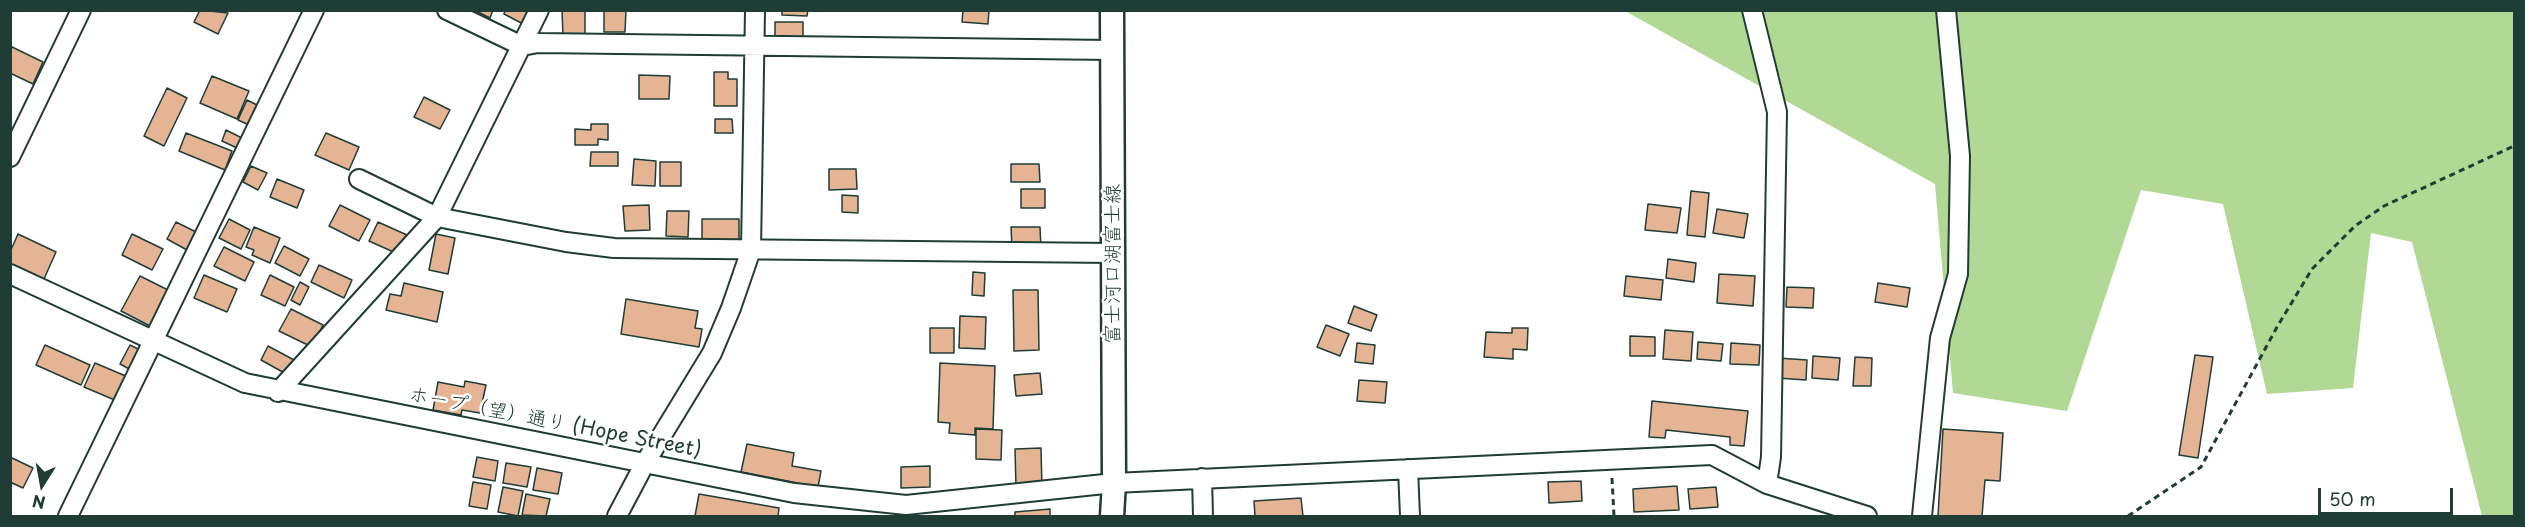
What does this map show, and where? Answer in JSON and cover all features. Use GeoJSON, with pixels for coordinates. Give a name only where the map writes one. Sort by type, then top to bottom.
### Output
{"type":"FeatureCollection","features":[{"type":"Feature","properties":{"kind":"main road","name":"富士河口湖富士線"},"geometry":{"type":"LineString","coordinates":[[1112,10],[1114,483],[1112,516]]}},
{"type":"Feature","properties":{"kind":"street"},"geometry":{"type":"LineString","coordinates":[[10,157],[81,10]]}},
{"type":"Feature","properties":{"kind":"street"},"geometry":{"type":"LineString","coordinates":[[68,516],[314,10]]}},
{"type":"Feature","properties":{"kind":"street"},"geometry":{"type":"LineString","coordinates":[[447,10],[522,46],[538,43],[1112,50]]}},
{"type":"Feature","properties":{"kind":"street"},"geometry":{"type":"LineString","coordinates":[[278,392],[437,217],[539,10]]}},
{"type":"Feature","properties":{"kind":"street"},"geometry":{"type":"LineString","coordinates":[[617,516],[645,464],[712,352],[731,308],[751,250],[755,10]]}},
{"type":"Feature","properties":{"kind":"street"},"geometry":{"type":"LineString","coordinates":[[1752,10],[1777,112],[1773,209],[1771,457],[1767,484]]}},
{"type":"Feature","properties":{"kind":"street"},"geometry":{"type":"LineString","coordinates":[[1922,516],[1940,338],[1958,274],[1960,156],[1946,10]]}},
{"type":"Feature","properties":{"kind":"street"},"geometry":{"type":"LineString","coordinates":[[359,179],[437,217],[566,242],[614,248],[1113,253]]}},
{"type":"Feature","properties":{"kind":"street","name":"ホープ（望）通り (Hope Street)"},"geometry":{"type":"LineString","coordinates":[[10,274],[154,343],[245,383],[278,392],[794,493],[906,505],[1114,483],[1712,455],[1767,484],[1867,516]]}},
{"type":"Feature","properties":{"kind":"street"},"geometry":{"type":"LineString","coordinates":[[1408,469],[1410,516]]}},
{"type":"Feature","properties":{"kind":"street"},"geometry":{"type":"LineString","coordinates":[[1202,478],[1203,516]]}},
{"type":"Feature","properties":{"kind":"path"},"geometry":{"type":"LineString","coordinates":[[2128,516],[2201,467],[2277,327],[2312,269],[2355,226],[2384,206],[2514,146]]}},
{"type":"Feature","properties":{"kind":"path"},"geometry":{"type":"LineString","coordinates":[[1612,461],[1614,516]]}},
{"type":"Feature","properties":{"kind":"green space"},"geometry":{"type":"Polygon","coordinates":[[[1625,11],[2514,11],[2514,516],[2482,516],[2412,242],[2371,233],[2353,388],[2267,394],[2223,204],[2141,190],[2067,411],[1953,393],[1935,184],[1625,11]]]}},
{"type":"Feature","properties":{"kind":"building"},"geometry":{"type":"Polygon","coordinates":[[[200,10],[228,13],[218,34],[194,22],[200,10]]]}},
{"type":"Feature","properties":{"kind":"building"},"geometry":{"type":"Polygon","coordinates":[[[474,10],[493,10],[490,18],[474,10]]]}},
{"type":"Feature","properties":{"kind":"building"},"geometry":{"type":"Polygon","coordinates":[[[505,10],[534,11],[527,26],[504,14],[505,10]]]}},
{"type":"Feature","properties":{"kind":"building"},"geometry":{"type":"Polygon","coordinates":[[[562,10],[585,10],[585,36],[563,36],[562,10]]]}},
{"type":"Feature","properties":{"kind":"building"},"geometry":{"type":"Polygon","coordinates":[[[604,10],[626,10],[625,32],[604,32],[604,10]]]}},
{"type":"Feature","properties":{"kind":"building"},"geometry":{"type":"Polygon","coordinates":[[[782,10],[808,10],[807,16],[782,15],[782,10]]]}},
{"type":"Feature","properties":{"kind":"building"},"geometry":{"type":"Polygon","coordinates":[[[963,10],[989,10],[988,24],[962,22],[963,10]]]}},
{"type":"Feature","properties":{"kind":"building"},"geometry":{"type":"Polygon","coordinates":[[[775,22],[803,22],[803,41],[775,41],[775,22]]]}},
{"type":"Feature","properties":{"kind":"building"},"geometry":{"type":"Polygon","coordinates":[[[10,46],[43,62],[33,84],[10,73],[10,46]]]}},
{"type":"Feature","properties":{"kind":"building"},"geometry":{"type":"Polygon","coordinates":[[[714,72],[728,72],[728,79],[737,79],[737,106],[714,106],[714,72]]]}},
{"type":"Feature","properties":{"kind":"building"},"geometry":{"type":"Polygon","coordinates":[[[639,75],[670,76],[669,99],[639,99],[639,75]]]}},
{"type":"Feature","properties":{"kind":"building"},"geometry":{"type":"Polygon","coordinates":[[[212,76],[249,91],[237,119],[200,103],[212,76]]]}},
{"type":"Feature","properties":{"kind":"building"},"geometry":{"type":"Polygon","coordinates":[[[167,88],[187,98],[164,146],[144,136],[167,88]]]}},
{"type":"Feature","properties":{"kind":"building"},"geometry":{"type":"Polygon","coordinates":[[[424,97],[450,110],[440,129],[414,117],[424,97]]]}},
{"type":"Feature","properties":{"kind":"building"},"geometry":{"type":"Polygon","coordinates":[[[247,100],[257,105],[249,125],[238,120],[247,100]]]}},
{"type":"Feature","properties":{"kind":"building"},"geometry":{"type":"Polygon","coordinates":[[[715,119],[732,119],[733,133],[715,133],[715,119]]]}},
{"type":"Feature","properties":{"kind":"building"},"geometry":{"type":"Polygon","coordinates":[[[591,124],[608,124],[608,140],[598,139],[598,145],[575,145],[575,129],[591,130],[591,124]]]}},
{"type":"Feature","properties":{"kind":"building"},"geometry":{"type":"Polygon","coordinates":[[[226,130],[242,138],[237,148],[222,141],[226,130]]]}},
{"type":"Feature","properties":{"kind":"building"},"geometry":{"type":"Polygon","coordinates":[[[186,133],[232,151],[225,170],[179,151],[186,133]]]}},
{"type":"Feature","properties":{"kind":"building"},"geometry":{"type":"Polygon","coordinates":[[[326,133],[359,147],[349,170],[315,155],[326,133]]]}},
{"type":"Feature","properties":{"kind":"building"},"geometry":{"type":"Polygon","coordinates":[[[591,152],[618,152],[618,166],[590,166],[591,152]]]}},
{"type":"Feature","properties":{"kind":"building"},"geometry":{"type":"Polygon","coordinates":[[[634,159],[656,161],[655,186],[632,185],[634,159]]]}},
{"type":"Feature","properties":{"kind":"building"},"geometry":{"type":"Polygon","coordinates":[[[660,162],[681,162],[681,186],[660,186],[660,162]]]}},
{"type":"Feature","properties":{"kind":"building"},"geometry":{"type":"Polygon","coordinates":[[[1011,164],[1039,164],[1040,182],[1011,182],[1011,164]]]}},
{"type":"Feature","properties":{"kind":"building"},"geometry":{"type":"Polygon","coordinates":[[[251,166],[267,173],[258,190],[243,182],[251,166]]]}},
{"type":"Feature","properties":{"kind":"building"},"geometry":{"type":"Polygon","coordinates":[[[829,169],[856,169],[857,189],[829,190],[829,169]]]}},
{"type":"Feature","properties":{"kind":"building"},"geometry":{"type":"Polygon","coordinates":[[[277,179],[304,190],[297,208],[270,197],[277,179]]]}},
{"type":"Feature","properties":{"kind":"building"},"geometry":{"type":"Polygon","coordinates":[[[1021,189],[1045,189],[1045,208],[1021,208],[1021,189]]]}},
{"type":"Feature","properties":{"kind":"building"},"geometry":{"type":"Polygon","coordinates":[[[1691,191],[1709,193],[1705,237],[1687,235],[1691,191]]]}},
{"type":"Feature","properties":{"kind":"building"},"geometry":{"type":"Polygon","coordinates":[[[842,195],[858,196],[858,213],[842,212],[842,195]]]}},
{"type":"Feature","properties":{"kind":"building"},"geometry":{"type":"Polygon","coordinates":[[[1648,204],[1681,208],[1677,233],[1645,230],[1648,204]]]}},
{"type":"Feature","properties":{"kind":"building"},"geometry":{"type":"Polygon","coordinates":[[[340,205],[370,220],[359,241],[329,226],[340,205]]]}},
{"type":"Feature","properties":{"kind":"building"},"geometry":{"type":"Polygon","coordinates":[[[649,205],[650,230],[625,231],[623,206],[649,205]]]}},
{"type":"Feature","properties":{"kind":"building"},"geometry":{"type":"Polygon","coordinates":[[[1717,209],[1748,214],[1744,238],[1713,233],[1717,209]]]}},
{"type":"Feature","properties":{"kind":"building"},"geometry":{"type":"Polygon","coordinates":[[[667,211],[689,211],[688,237],[666,236],[667,211]]]}},
{"type":"Feature","properties":{"kind":"building"},"geometry":{"type":"Polygon","coordinates":[[[229,219],[250,230],[241,249],[219,238],[229,219]]]}},
{"type":"Feature","properties":{"kind":"building"},"geometry":{"type":"Polygon","coordinates":[[[702,219],[739,219],[739,241],[702,241],[702,219]]]}},
{"type":"Feature","properties":{"kind":"building"},"geometry":{"type":"Polygon","coordinates":[[[176,222],[196,232],[187,250],[167,239],[176,222]]]}},
{"type":"Feature","properties":{"kind":"building"},"geometry":{"type":"Polygon","coordinates":[[[378,222],[407,235],[398,254],[369,241],[378,222]]]}},
{"type":"Feature","properties":{"kind":"building"},"geometry":{"type":"Polygon","coordinates":[[[254,227],[280,238],[270,263],[252,255],[254,250],[246,247],[254,227]]]}},
{"type":"Feature","properties":{"kind":"building"},"geometry":{"type":"Polygon","coordinates":[[[1011,227],[1040,227],[1041,249],[1012,249],[1011,227]]]}},
{"type":"Feature","properties":{"kind":"building"},"geometry":{"type":"Polygon","coordinates":[[[18,234],[56,252],[44,279],[10,264],[10,252],[18,234]]]}},
{"type":"Feature","properties":{"kind":"building"},"geometry":{"type":"Polygon","coordinates":[[[132,234],[163,249],[152,270],[122,255],[132,234]]]}},
{"type":"Feature","properties":{"kind":"building"},"geometry":{"type":"Polygon","coordinates":[[[436,234],[455,238],[448,274],[429,270],[436,234]]]}},
{"type":"Feature","properties":{"kind":"building"},"geometry":{"type":"Polygon","coordinates":[[[284,246],[309,259],[300,276],[275,263],[284,246]]]}},
{"type":"Feature","properties":{"kind":"building"},"geometry":{"type":"Polygon","coordinates":[[[224,247],[254,262],[245,281],[214,266],[224,247]]]}},
{"type":"Feature","properties":{"kind":"building"},"geometry":{"type":"Polygon","coordinates":[[[1668,259],[1696,263],[1694,282],[1666,278],[1668,259]]]}},
{"type":"Feature","properties":{"kind":"building"},"geometry":{"type":"Polygon","coordinates":[[[319,265],[352,280],[344,298],[311,282],[319,265]]]}},
{"type":"Feature","properties":{"kind":"building"},"geometry":{"type":"Polygon","coordinates":[[[973,272],[985,273],[984,296],[972,295],[973,272]]]}},
{"type":"Feature","properties":{"kind":"building"},"geometry":{"type":"Polygon","coordinates":[[[1719,274],[1755,276],[1753,306],[1717,303],[1719,274]]]}},
{"type":"Feature","properties":{"kind":"building"},"geometry":{"type":"Polygon","coordinates":[[[204,275],[237,289],[227,312],[194,298],[204,275]]]}},
{"type":"Feature","properties":{"kind":"building"},"geometry":{"type":"Polygon","coordinates":[[[270,275],[294,287],[285,306],[261,295],[270,275]]]}},
{"type":"Feature","properties":{"kind":"building"},"geometry":{"type":"Polygon","coordinates":[[[140,276],[168,290],[150,326],[121,311],[140,276]]]}},
{"type":"Feature","properties":{"kind":"building"},"geometry":{"type":"Polygon","coordinates":[[[1626,276],[1663,280],[1661,300],[1624,296],[1626,276]]]}},
{"type":"Feature","properties":{"kind":"building"},"geometry":{"type":"Polygon","coordinates":[[[300,282],[309,287],[300,305],[291,300],[300,282]]]}},
{"type":"Feature","properties":{"kind":"building"},"geometry":{"type":"Polygon","coordinates":[[[404,283],[443,292],[437,322],[386,310],[390,294],[401,296],[404,283]]]}},
{"type":"Feature","properties":{"kind":"building"},"geometry":{"type":"Polygon","coordinates":[[[1878,283],[1910,288],[1907,307],[1875,302],[1878,283]]]}},
{"type":"Feature","properties":{"kind":"building"},"geometry":{"type":"Polygon","coordinates":[[[1787,287],[1814,288],[1813,308],[1786,307],[1787,287]]]}},
{"type":"Feature","properties":{"kind":"building"},"geometry":{"type":"Polygon","coordinates":[[[1013,290],[1038,290],[1039,350],[1014,351],[1013,290]]]}},
{"type":"Feature","properties":{"kind":"building"},"geometry":{"type":"Polygon","coordinates":[[[626,299],[698,311],[695,328],[702,329],[699,347],[621,334],[626,299]]]}},
{"type":"Feature","properties":{"kind":"building"},"geometry":{"type":"Polygon","coordinates":[[[1354,306],[1377,315],[1371,331],[1348,323],[1354,306]]]}},
{"type":"Feature","properties":{"kind":"building"},"geometry":{"type":"Polygon","coordinates":[[[291,309],[323,325],[312,347],[279,331],[291,309]]]}},
{"type":"Feature","properties":{"kind":"building"},"geometry":{"type":"Polygon","coordinates":[[[960,316],[986,317],[985,349],[959,348],[960,316]]]}},
{"type":"Feature","properties":{"kind":"building"},"geometry":{"type":"Polygon","coordinates":[[[1326,325],[1349,334],[1340,356],[1317,347],[1326,325]]]}},
{"type":"Feature","properties":{"kind":"building"},"geometry":{"type":"Polygon","coordinates":[[[930,328],[954,328],[954,353],[930,353],[930,328]]]}},
{"type":"Feature","properties":{"kind":"building"},"geometry":{"type":"Polygon","coordinates":[[[1512,328],[1528,328],[1527,350],[1513,349],[1513,359],[1484,357],[1486,332],[1512,333],[1512,328]]]}},
{"type":"Feature","properties":{"kind":"building"},"geometry":{"type":"Polygon","coordinates":[[[1665,330],[1693,332],[1691,361],[1663,359],[1665,330]]]}},
{"type":"Feature","properties":{"kind":"building"},"geometry":{"type":"Polygon","coordinates":[[[1630,336],[1655,337],[1655,356],[1630,356],[1630,336]]]}},
{"type":"Feature","properties":{"kind":"building"},"geometry":{"type":"Polygon","coordinates":[[[1698,342],[1723,344],[1721,361],[1697,359],[1698,342]]]}},
{"type":"Feature","properties":{"kind":"building"},"geometry":{"type":"Polygon","coordinates":[[[1357,343],[1375,345],[1373,364],[1355,362],[1357,343]]]}},
{"type":"Feature","properties":{"kind":"building"},"geometry":{"type":"Polygon","coordinates":[[[1731,343],[1760,345],[1759,365],[1730,364],[1731,343]]]}},
{"type":"Feature","properties":{"kind":"building"},"geometry":{"type":"Polygon","coordinates":[[[45,345],[90,365],[81,385],[36,365],[45,345]]]}},
{"type":"Feature","properties":{"kind":"building"},"geometry":{"type":"Polygon","coordinates":[[[130,345],[144,352],[133,371],[120,364],[130,345]]]}},
{"type":"Feature","properties":{"kind":"building"},"geometry":{"type":"Polygon","coordinates":[[[268,346],[296,361],[288,375],[261,360],[268,346]]]}},
{"type":"Feature","properties":{"kind":"building"},"geometry":{"type":"Polygon","coordinates":[[[2195,355],[2213,357],[2198,458],[2179,455],[2195,355]]]}},
{"type":"Feature","properties":{"kind":"building"},"geometry":{"type":"Polygon","coordinates":[[[1813,356],[1840,358],[1838,380],[1812,378],[1813,356]]]}},
{"type":"Feature","properties":{"kind":"building"},"geometry":{"type":"Polygon","coordinates":[[[1855,357],[1872,358],[1871,386],[1853,386],[1855,357]]]}},
{"type":"Feature","properties":{"kind":"building"},"geometry":{"type":"Polygon","coordinates":[[[1778,358],[1807,360],[1806,380],[1777,378],[1778,358]]]}},
{"type":"Feature","properties":{"kind":"building"},"geometry":{"type":"Polygon","coordinates":[[[95,363],[128,377],[117,401],[84,387],[95,363]]]}},
{"type":"Feature","properties":{"kind":"building"},"geometry":{"type":"Polygon","coordinates":[[[940,363],[995,366],[993,429],[975,428],[975,435],[949,433],[950,423],[938,422],[940,363]]]}},
{"type":"Feature","properties":{"kind":"building"},"geometry":{"type":"Polygon","coordinates":[[[1040,373],[1042,394],[1016,396],[1014,375],[1040,373]]]}},
{"type":"Feature","properties":{"kind":"building"},"geometry":{"type":"Polygon","coordinates":[[[1359,380],[1387,382],[1385,403],[1357,401],[1359,380]]]}},
{"type":"Feature","properties":{"kind":"building"},"geometry":{"type":"Polygon","coordinates":[[[465,381],[486,385],[480,413],[462,410],[461,415],[433,410],[438,382],[464,387],[465,381]]]}},
{"type":"Feature","properties":{"kind":"building"},"geometry":{"type":"Polygon","coordinates":[[[1652,401],[1748,411],[1744,446],[1730,445],[1730,437],[1666,430],[1665,438],[1649,437],[1652,401]]]}},
{"type":"Feature","properties":{"kind":"building"},"geometry":{"type":"Polygon","coordinates":[[[976,429],[1002,430],[1001,460],[976,459],[976,429]]]}},
{"type":"Feature","properties":{"kind":"building"},"geometry":{"type":"Polygon","coordinates":[[[1943,429],[2003,433],[2000,481],[1985,480],[1982,516],[1938,516],[1943,429]]]}},
{"type":"Feature","properties":{"kind":"building"},"geometry":{"type":"Polygon","coordinates":[[[747,444],[794,453],[792,466],[821,471],[818,487],[741,472],[747,444]]]}},
{"type":"Feature","properties":{"kind":"building"},"geometry":{"type":"Polygon","coordinates":[[[1041,448],[1042,488],[1016,488],[1015,449],[1041,448]]]}},
{"type":"Feature","properties":{"kind":"building"},"geometry":{"type":"Polygon","coordinates":[[[10,457],[33,468],[23,488],[10,482],[10,457]]]}},
{"type":"Feature","properties":{"kind":"building"},"geometry":{"type":"Polygon","coordinates":[[[477,457],[498,461],[495,481],[473,477],[477,457]]]}},
{"type":"Feature","properties":{"kind":"building"},"geometry":{"type":"Polygon","coordinates":[[[506,463],[531,467],[527,487],[503,483],[506,463]]]}},
{"type":"Feature","properties":{"kind":"building"},"geometry":{"type":"Polygon","coordinates":[[[930,466],[930,487],[901,488],[901,467],[930,466]]]}},
{"type":"Feature","properties":{"kind":"building"},"geometry":{"type":"Polygon","coordinates":[[[537,468],[562,473],[558,494],[533,490],[537,468]]]}},
{"type":"Feature","properties":{"kind":"building"},"geometry":{"type":"Polygon","coordinates":[[[1581,481],[1582,501],[1549,503],[1548,482],[1581,481]]]}},
{"type":"Feature","properties":{"kind":"building"},"geometry":{"type":"Polygon","coordinates":[[[473,482],[491,485],[487,509],[469,506],[473,482]]]}},
{"type":"Feature","properties":{"kind":"building"},"geometry":{"type":"Polygon","coordinates":[[[1677,486],[1679,510],[1634,512],[1633,489],[1677,486]]]}},
{"type":"Feature","properties":{"kind":"building"},"geometry":{"type":"Polygon","coordinates":[[[503,487],[523,491],[518,516],[498,512],[503,487]]]}},
{"type":"Feature","properties":{"kind":"building"},"geometry":{"type":"Polygon","coordinates":[[[1716,487],[1718,507],[1690,509],[1688,489],[1716,487]]]}},
{"type":"Feature","properties":{"kind":"building"},"geometry":{"type":"Polygon","coordinates":[[[526,494],[550,499],[546,516],[522,515],[526,494]]]}},
{"type":"Feature","properties":{"kind":"building"},"geometry":{"type":"Polygon","coordinates":[[[699,494],[779,508],[778,516],[695,516],[699,494]]]}},
{"type":"Feature","properties":{"kind":"building"},"geometry":{"type":"Polygon","coordinates":[[[1301,498],[1303,516],[1255,516],[1254,501],[1301,498]]]}},
{"type":"Feature","properties":{"kind":"building"},"geometry":{"type":"Polygon","coordinates":[[[1050,509],[1050,516],[1015,516],[1015,512],[1050,509]]]}}]}
